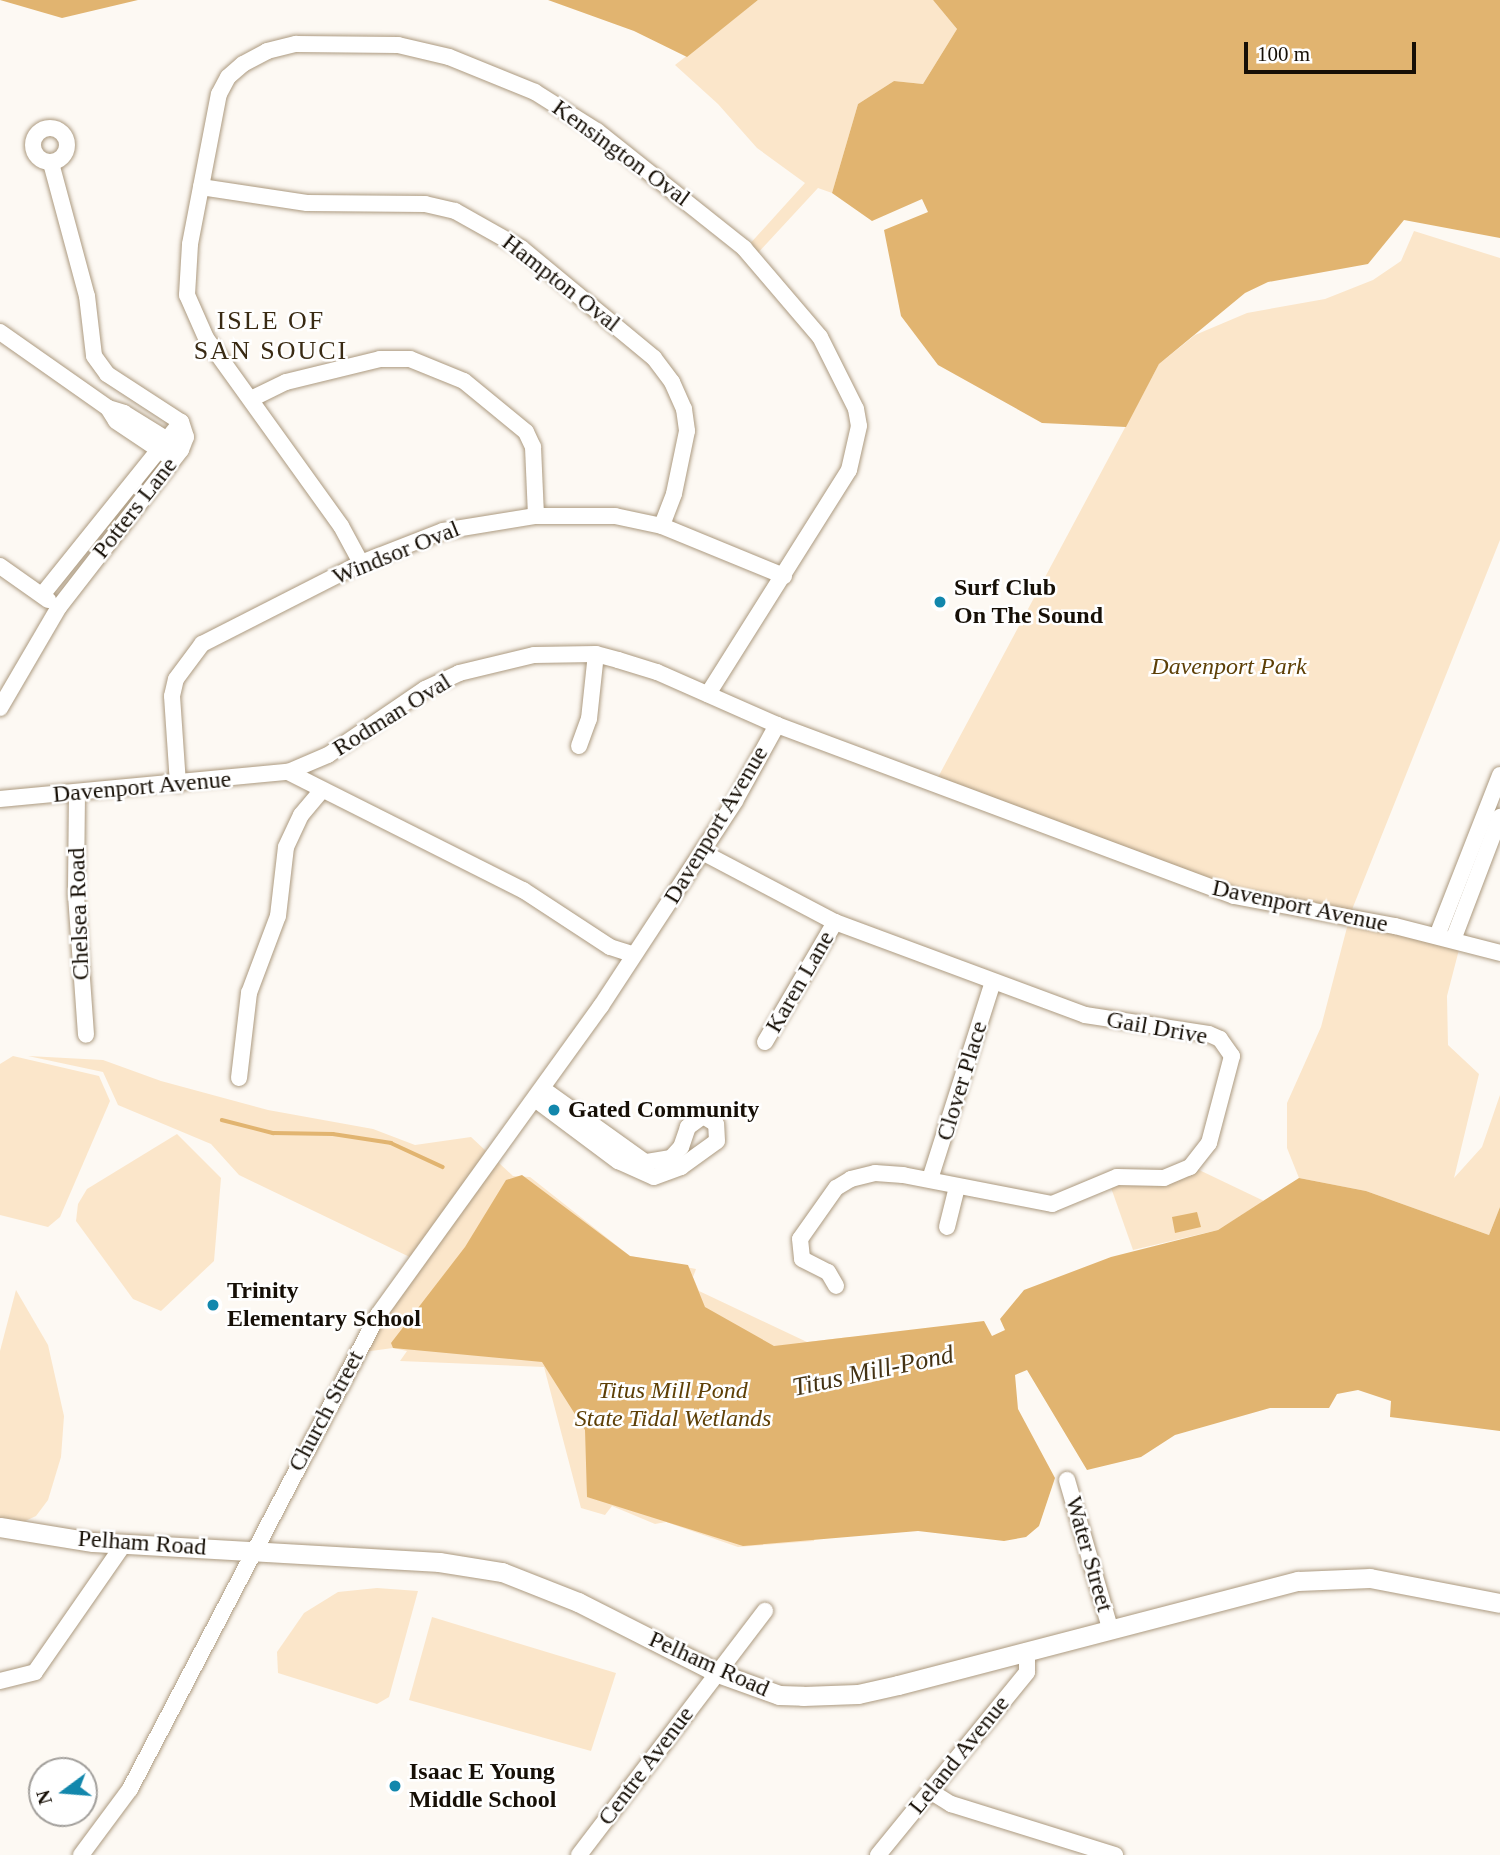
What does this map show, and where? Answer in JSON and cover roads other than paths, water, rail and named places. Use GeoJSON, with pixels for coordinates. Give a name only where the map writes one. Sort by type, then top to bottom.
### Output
{"type":"FeatureCollection","features":[{"type":"Feature","properties":{"kind":"main road","name":"Pelham Road"},"geometry":{"type":"LineString","coordinates":[[0,1527],[124,1544],[439,1562],[502,1572],[578,1602],[718,1673],[779,1695],[831,1696],[898,1685],[1247,1591],[1336,1577],[1370,1578],[1500,1603]]}},
{"type":"Feature","properties":{"kind":"street","name":"Kensington Oval"},"geometry":{"type":"LineString","coordinates":[[361,564],[341,526],[206,338],[187,295],[190,243],[213,116],[228,77],[243,64],[277,48],[296,44],[398,46],[497,75],[567,110],[744,248],[820,337],[845,382],[859,426],[849,470],[708,694]]}},
{"type":"Feature","properties":{"kind":"street"},"geometry":{"type":"LineString","coordinates":[[51,163],[88,296],[94,356],[107,374],[181,422]]}},
{"type":"Feature","properties":{"kind":"street","name":"Hampton Oval"},"geometry":{"type":"LineString","coordinates":[[201,187],[307,203],[425,204],[455,211],[521,248],[646,351],[672,382],[684,409],[687,431],[674,494],[662,526]]}},
{"type":"Feature","properties":{"kind":"street"},"geometry":{"type":"LineString","coordinates":[[0,332],[178,455]]}},
{"type":"Feature","properties":{"kind":"street"},"geometry":{"type":"LineString","coordinates":[[251,399],[286,382],[380,359],[410,359],[464,381],[526,432],[533,447],[536,516]]}},
{"type":"Feature","properties":{"kind":"street","name":"Potters Lane"},"geometry":{"type":"LineString","coordinates":[[42,595],[181,422]]}},
{"type":"Feature","properties":{"kind":"street","name":"Potters Lane"},"geometry":{"type":"LineString","coordinates":[[0,709],[59,607],[178,455],[187,437],[181,422]]}},
{"type":"Feature","properties":{"kind":"street","name":"Windsor Oval"},"geometry":{"type":"LineString","coordinates":[[178,784],[172,696],[188,659],[224,632],[361,564],[443,531],[536,516],[604,516],[662,526],[783,576]]}},
{"type":"Feature","properties":{"kind":"street"},"geometry":{"type":"LineString","coordinates":[[0,566],[59,607]]}},
{"type":"Feature","properties":{"kind":"street"},"geometry":{"type":"LineString","coordinates":[[579,746],[589,719],[596,654]]}},
{"type":"Feature","properties":{"kind":"street","name":"Rodman Oval"},"geometry":{"type":"LineString","coordinates":[[288,772],[328,755],[425,690],[459,673],[534,655],[596,654],[657,672],[777,725]]}},
{"type":"Feature","properties":{"kind":"street","name":"Davenport Avenue"},"geometry":{"type":"LineString","coordinates":[[634,955],[702,852],[777,725],[1234,896],[1445,938],[1500,953]]}},
{"type":"Feature","properties":{"kind":"street"},"geometry":{"type":"LineString","coordinates":[[288,772],[320,792],[523,890],[610,947],[634,955]]}},
{"type":"Feature","properties":{"kind":"street","name":"Davenport Avenue"},"geometry":{"type":"LineString","coordinates":[[0,799],[288,772]]}},
{"type":"Feature","properties":{"kind":"street"},"geometry":{"type":"LineString","coordinates":[[1445,938],[1500,775]]}},
{"type":"Feature","properties":{"kind":"street"},"geometry":{"type":"LineString","coordinates":[[239,1079],[249,993],[278,916],[286,847],[301,816],[320,792]]}},
{"type":"Feature","properties":{"kind":"street","name":"Chelsea Road"},"geometry":{"type":"LineString","coordinates":[[77,793],[76,895],[86,1035]]}},
{"type":"Feature","properties":{"kind":"street"},"geometry":{"type":"LineString","coordinates":[[1445,938],[1500,817]]}},
{"type":"Feature","properties":{"kind":"street","name":"Gail Drive"},"geometry":{"type":"LineString","coordinates":[[702,852],[835,922],[993,982],[1085,1015],[1209,1034],[1228,1047],[1233,1066],[1209,1143],[1181,1172],[1164,1178],[1102,1180],[1052,1204],[957,1187],[930,1179],[875,1173],[844,1183],[809,1222],[800,1239],[802,1259],[828,1272],[836,1286]]}},
{"type":"Feature","properties":{"kind":"street","name":"Karen Lane"},"geometry":{"type":"LineString","coordinates":[[765,1042],[835,922]]}},
{"type":"Feature","properties":{"kind":"street","name":"Church Street"},"geometry":{"type":"LineString","coordinates":[[81,1855],[130,1789],[378,1315],[539,1094],[634,955]]}},
{"type":"Feature","properties":{"kind":"street","name":"Clover Place"},"geometry":{"type":"LineString","coordinates":[[930,1179],[993,982]]}},
{"type":"Feature","properties":{"kind":"street"},"geometry":{"type":"LineString","coordinates":[[539,1094],[645,1162],[671,1158],[681,1147],[688,1127],[703,1116],[716,1124],[717,1141],[681,1167],[654,1177],[618,1161],[539,1094]]}},
{"type":"Feature","properties":{"kind":"street"},"geometry":{"type":"LineString","coordinates":[[947,1227],[957,1187]]}},
{"type":"Feature","properties":{"kind":"street","name":"Water Street"},"geometry":{"type":"LineString","coordinates":[[1067,1480],[1110,1628]]}},
{"type":"Feature","properties":{"kind":"street"},"geometry":{"type":"LineString","coordinates":[[0,1681],[35,1672],[124,1544]]}},
{"type":"Feature","properties":{"kind":"street","name":"Centre Avenue"},"geometry":{"type":"LineString","coordinates":[[579,1855],[765,1611]]}},
{"type":"Feature","properties":{"kind":"street","name":"Leland Avenue"},"geometry":{"type":"LineString","coordinates":[[878,1855],[1027,1672],[1027,1651]]}},
{"type":"Feature","properties":{"kind":"street"},"geometry":{"type":"LineString","coordinates":[[930,1791],[951,1804],[1079,1849],[1115,1855]]}},
{"type":"Feature","properties":{"kind":"water"},"geometry":{"type":"Polygon","coordinates":[[[0,0],[138,0],[62,18],[0,0]]]}},
{"type":"Feature","properties":{"kind":"water"},"geometry":{"type":"Polygon","coordinates":[[[548,0],[758,0],[687,57],[634,31],[548,0]]]}},
{"type":"Feature","properties":{"kind":"water"},"geometry":{"type":"Polygon","coordinates":[[[933,0],[1500,0],[1500,238],[1404,220],[1368,264],[1268,282],[1245,293],[1159,364],[1126,427],[1042,423],[938,365],[901,316],[884,230],[928,212],[922,199],[872,221],[832,193],[858,104],[894,81],[923,84],[957,29],[933,0]]]}},
{"type":"Feature","properties":{"kind":"water","name":"Titus Mill-Pond"},"geometry":{"type":"Polygon","coordinates":[[[522,1175],[630,1256],[688,1265],[705,1307],[774,1346],[984,1321],[992,1336],[1005,1330],[1000,1319],[1024,1290],[1111,1257],[1218,1230],[1299,1178],[1366,1191],[1489,1235],[1500,1207],[1500,1431],[1390,1417],[1391,1401],[1358,1390],[1337,1394],[1329,1408],[1270,1408],[1175,1435],[1141,1457],[1087,1470],[1027,1370],[1015,1375],[1018,1409],[1055,1478],[1039,1526],[1026,1537],[1004,1541],[918,1531],[743,1546],[587,1497],[585,1430],[542,1362],[393,1348],[391,1343],[465,1247],[506,1180],[522,1175]]]}},
{"type":"Feature","properties":{"kind":"water"},"geometry":{"type":"Polygon","coordinates":[[[1197,1212],[1201,1227],[1175,1233],[1172,1217],[1197,1212]]]}},
{"type":"Feature","properties":{"kind":"waterway"},"geometry":{"type":"LineString","coordinates":[[222,1120],[273,1133],[333,1134],[391,1143],[443,1167]]}},
{"type":"Feature","properties":{"kind":"place","name":"Surf Club On The Sound"},"geometry":{"type":"Point","coordinates":[940,602]}},
{"type":"Feature","properties":{"kind":"place","name":"Gated Community"},"geometry":{"type":"Point","coordinates":[554,1110]}},
{"type":"Feature","properties":{"kind":"place","name":"Trinity Elementary School"},"geometry":{"type":"Point","coordinates":[213,1305]}},
{"type":"Feature","properties":{"kind":"place","name":"Isaac E Young Middle School"},"geometry":{"type":"Point","coordinates":[395,1786]}},
{"type":"Feature","properties":{"kind":"district","name":"ISLE OF SAN SOUCI"},"geometry":{"type":"Point","coordinates":[271,336]}},
{"type":"Feature","properties":{"kind":"park label","name":"Davenport Park"},"geometry":{"type":"Point","coordinates":[1229,667]}},
{"type":"Feature","properties":{"kind":"park label","name":"Titus Mill Pond State Tidal Wetlands"},"geometry":{"type":"Point","coordinates":[673,1405]}}]}
